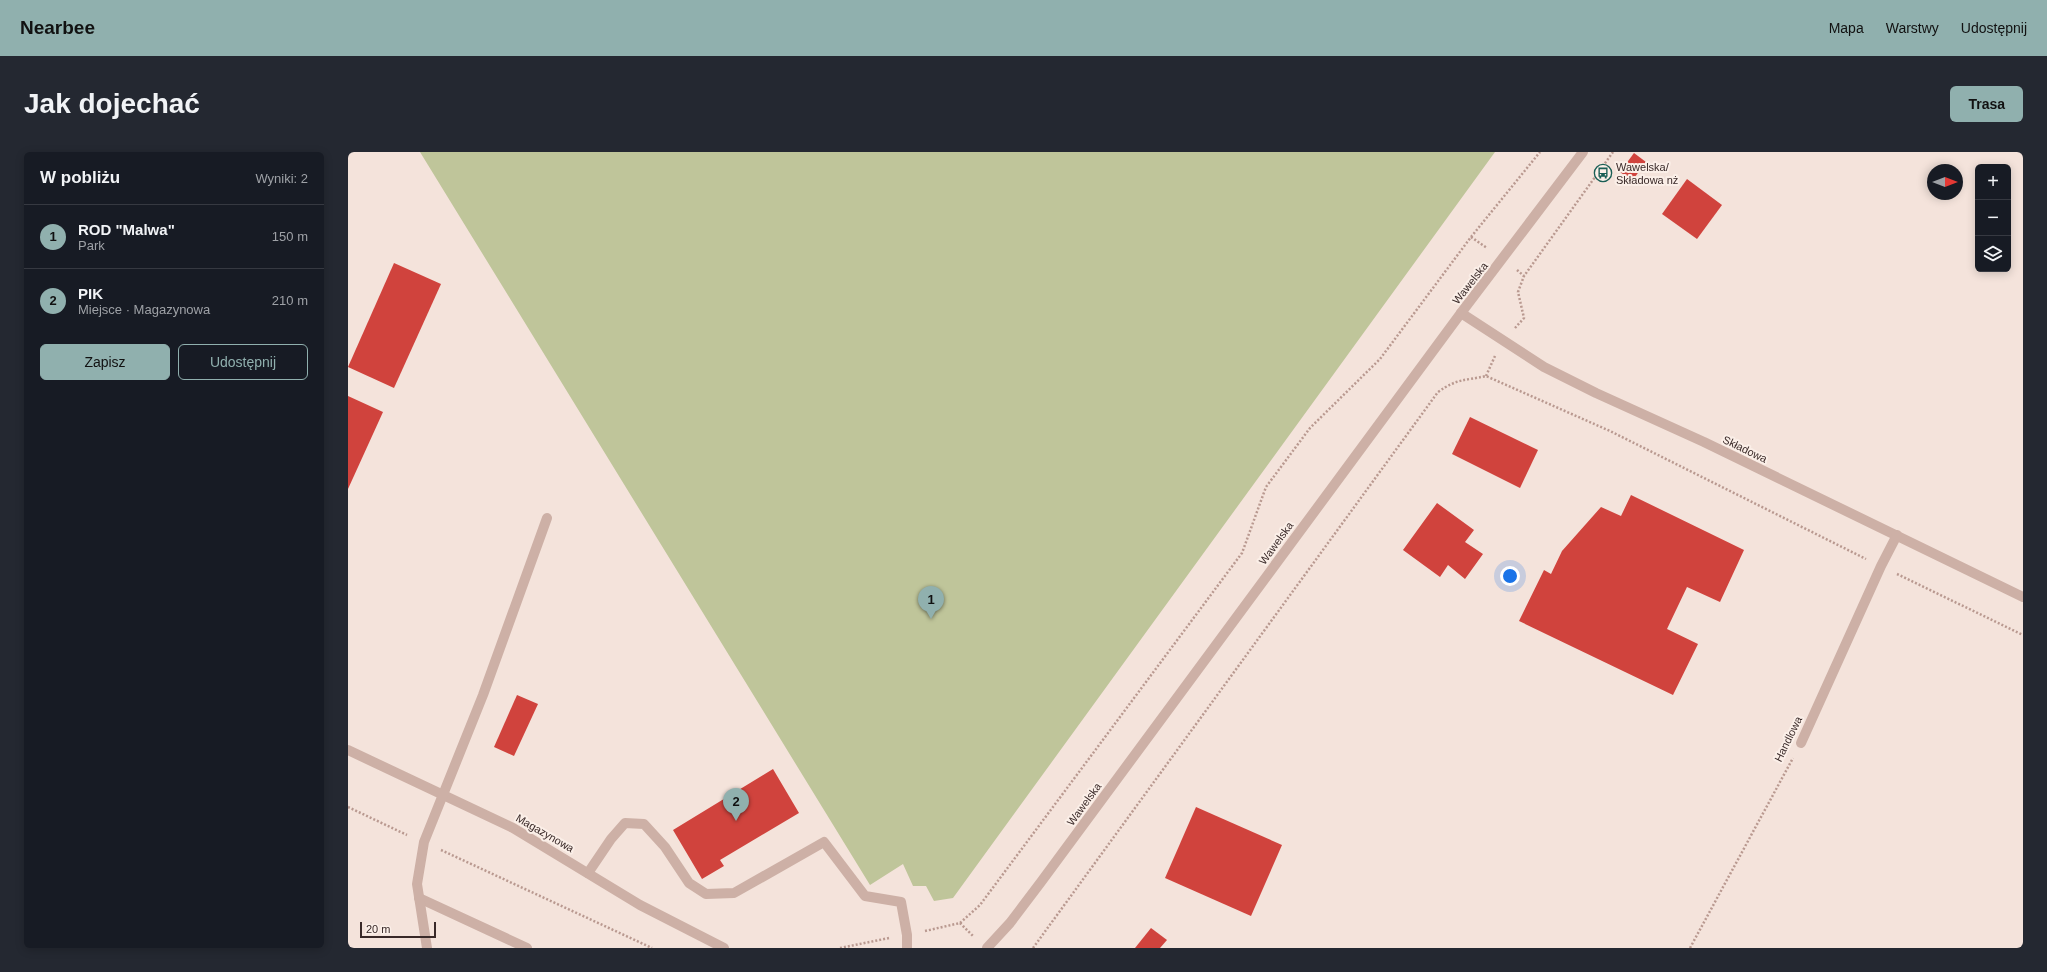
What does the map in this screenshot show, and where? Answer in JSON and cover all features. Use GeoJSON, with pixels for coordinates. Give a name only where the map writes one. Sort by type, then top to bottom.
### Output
{"type":"FeatureCollection","features":[{"type":"Feature","properties":{"kind":"street","name":"Wawelska"},"geometry":{"type":"LineString","coordinates":[[988,948],[1010,923],[1041,882],[1461,313],[1583,152]]}},
{"type":"Feature","properties":{"kind":"street","name":"Składowa"},"geometry":{"type":"LineString","coordinates":[[1461,313],[1502,341],[1557,374],[2023,597]]}},
{"type":"Feature","properties":{"kind":"street"},"geometry":{"type":"LineString","coordinates":[[427,948],[417,884],[424,842],[483,694],[547,518]]}},
{"type":"Feature","properties":{"kind":"street","name":"Handlowa"},"geometry":{"type":"LineString","coordinates":[[1801,743],[1880,566],[1896,536]]}},
{"type":"Feature","properties":{"kind":"street","name":"Magazynowa"},"geometry":{"type":"LineString","coordinates":[[348,750],[444,794],[513,828],[640,905],[724,948]]}},
{"type":"Feature","properties":{"kind":"street"},"geometry":{"type":"LineString","coordinates":[[588,873],[611,839],[625,823],[644,824],[664,847],[689,883],[706,894],[734,893],[824,842],[865,896],[901,902],[907,935],[907,948]]}},
{"type":"Feature","properties":{"kind":"street"},"geometry":{"type":"LineString","coordinates":[[419,898],[527,948]]}},
{"type":"Feature","properties":{"kind":"path"},"geometry":{"type":"LineString","coordinates":[[840,948],[960,923],[980,905],[1242,554],[1266,487],[1270,481],[1310,428],[1380,359],[1471,237],[1540,152]]}},
{"type":"Feature","properties":{"kind":"path"},"geometry":{"type":"LineString","coordinates":[[1033,948],[1438,392],[1450,384],[1466,378],[1486,376],[1610,431],[1880,566],[2023,635]]}},
{"type":"Feature","properties":{"kind":"path","name":"Handlowa"},"geometry":{"type":"LineString","coordinates":[[1690,948],[1801,743]]}},
{"type":"Feature","properties":{"kind":"path"},"geometry":{"type":"LineString","coordinates":[[348,807],[652,948]]}},
{"type":"Feature","properties":{"kind":"green space"},"geometry":{"type":"Polygon","coordinates":[[[420,152],[1495,152],[953,898],[934,901],[926,886],[913,886],[903,864],[870,885],[420,152]]]}},
{"type":"Feature","properties":{"kind":"building"},"geometry":{"type":"Polygon","coordinates":[[[1634,153],[1646,162],[1632,181],[1620,172],[1634,153]]]}},
{"type":"Feature","properties":{"kind":"building"},"geometry":{"type":"Polygon","coordinates":[[[1687,179],[1722,205],[1697,239],[1662,214],[1687,179]]]}},
{"type":"Feature","properties":{"kind":"building"},"geometry":{"type":"Polygon","coordinates":[[[394,263],[441,284],[394,388],[348,367],[394,263]]]}},
{"type":"Feature","properties":{"kind":"building"},"geometry":{"type":"Polygon","coordinates":[[[348,396],[383,412],[348,489],[348,396]]]}},
{"type":"Feature","properties":{"kind":"building"},"geometry":{"type":"Polygon","coordinates":[[[1470,417],[1538,450],[1520,488],[1452,454],[1470,417]]]}},
{"type":"Feature","properties":{"kind":"building"},"geometry":{"type":"Polygon","coordinates":[[[1631,495],[1744,550],[1720,602],[1687,587],[1667,629],[1698,644],[1673,695],[1519,621],[1544,570],[1551,574],[1562,551],[1601,507],[1621,516],[1631,495]]]}},
{"type":"Feature","properties":{"kind":"building"},"geometry":{"type":"Polygon","coordinates":[[[1437,503],[1474,530],[1465,542],[1483,554],[1465,579],[1448,565],[1440,577],[1403,550],[1437,503]]]}},
{"type":"Feature","properties":{"kind":"building"},"geometry":{"type":"Polygon","coordinates":[[[517,695],[538,704],[514,756],[494,747],[517,695]]]}},
{"type":"Feature","properties":{"kind":"building"},"geometry":{"type":"Polygon","coordinates":[[[773,769],[799,813],[720,860],[724,866],[702,879],[673,830],[773,769]]]}},
{"type":"Feature","properties":{"kind":"building"},"geometry":{"type":"Polygon","coordinates":[[[1196,807],[1282,845],[1251,916],[1165,878],[1196,807]]]}},
{"type":"Feature","properties":{"kind":"building"},"geometry":{"type":"Polygon","coordinates":[[[1151,928],[1167,940],[1160,948],[1135,948],[1151,928]]]}},
{"type":"Feature","properties":{"kind":"place","name":"Wawelska/ Składowa nż"},"geometry":{"type":"Point","coordinates":[1603,173]}},
{"type":"Feature","properties":{"kind":"place","name":"ROD \"Malwa\""},"geometry":{"type":"Point","coordinates":[931,619]}},
{"type":"Feature","properties":{"kind":"place","name":"PIK"},"geometry":{"type":"Point","coordinates":[736,821]}}]}
